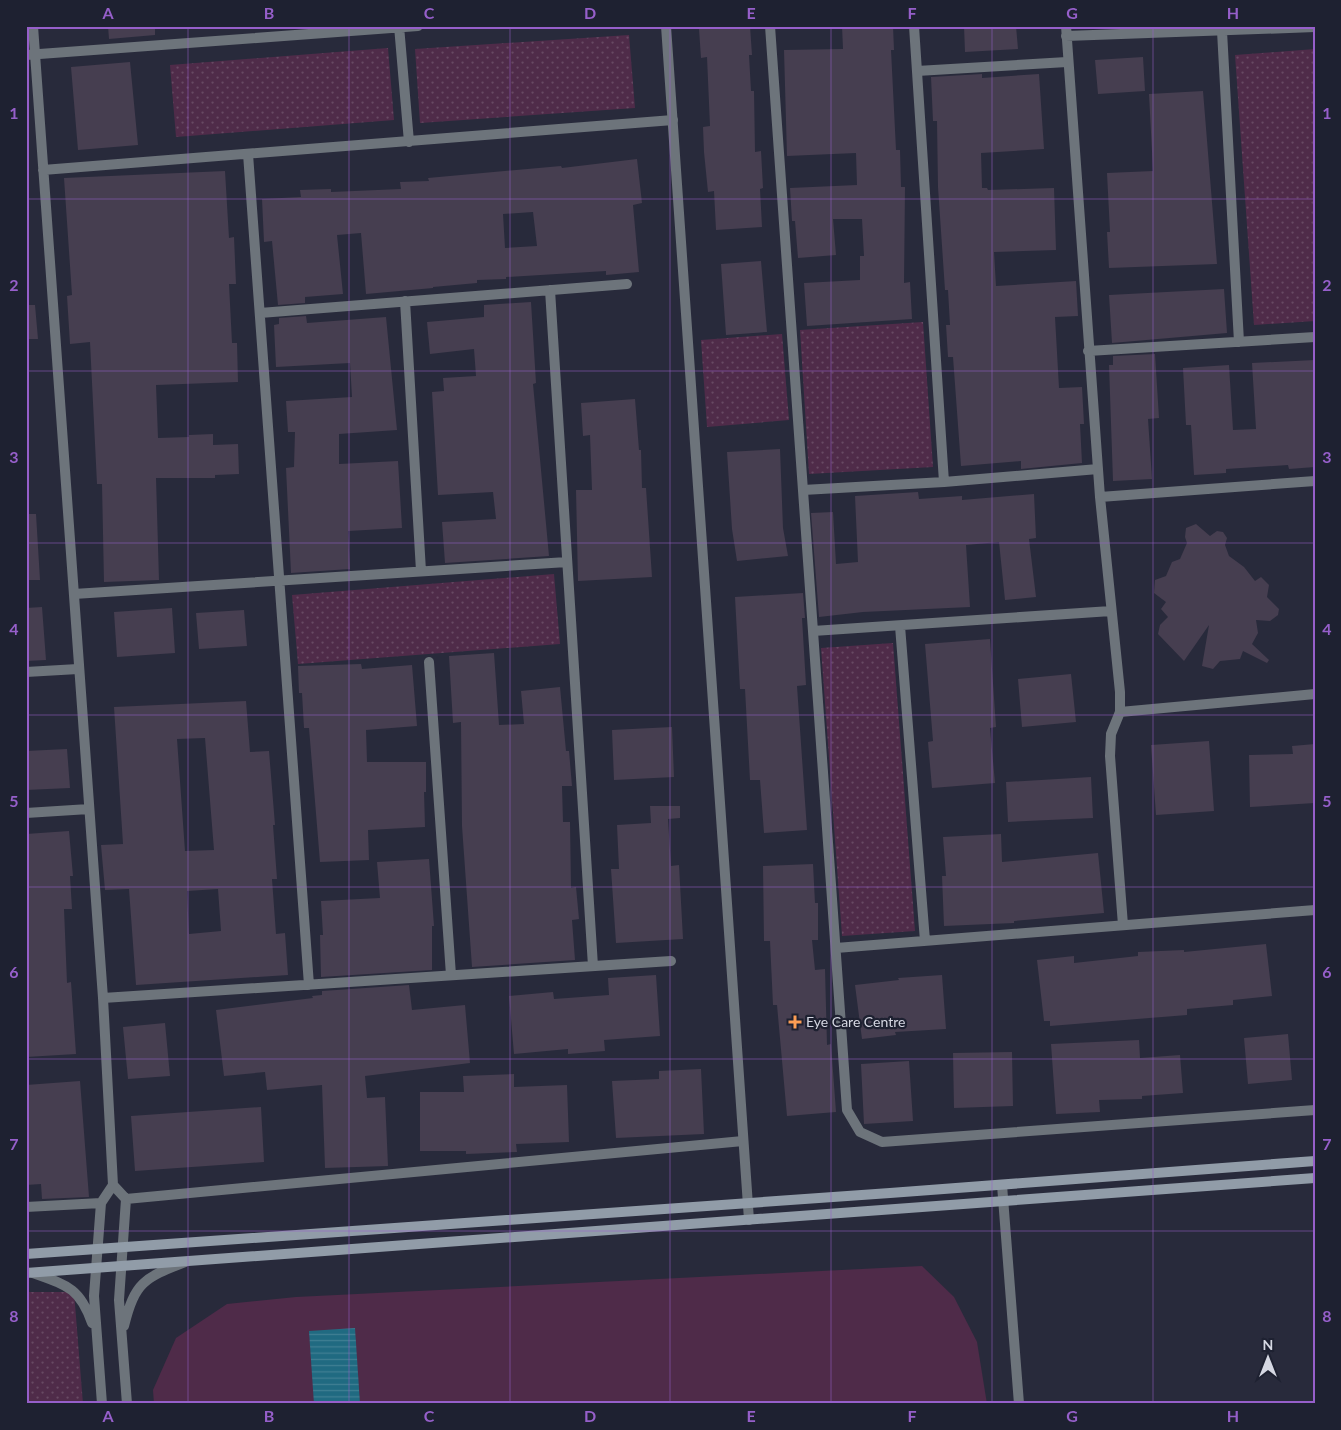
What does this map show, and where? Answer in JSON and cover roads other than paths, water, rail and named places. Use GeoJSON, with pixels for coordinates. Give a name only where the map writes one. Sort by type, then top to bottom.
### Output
{"type":"FeatureCollection","features":[{"type":"Feature","properties":{"kind":"main road"},"geometry":{"type":"LineString","coordinates":[[26,1254],[124,1245],[748,1203],[1315,1161]]}},
{"type":"Feature","properties":{"kind":"main road"},"geometry":{"type":"LineString","coordinates":[[29,1273],[96,1270],[122,1266],[1315,1178]]}},
{"type":"Feature","properties":{"kind":"street"},"geometry":{"type":"LineString","coordinates":[[33,26],[31,55],[43,170],[74,594],[103,998],[113,1185],[102,1202],[94,1296],[102,1404]]}},
{"type":"Feature","properties":{"kind":"street"},"geometry":{"type":"LineString","coordinates":[[31,55],[418,26]]}},
{"type":"Feature","properties":{"kind":"street"},"geometry":{"type":"LineString","coordinates":[[666,26],[749,1220]]}},
{"type":"Feature","properties":{"kind":"street"},"geometry":{"type":"LineString","coordinates":[[770,26],[847,1110],[860,1132],[882,1142],[1315,1110]]}},
{"type":"Feature","properties":{"kind":"street"},"geometry":{"type":"LineString","coordinates":[[914,26],[944,482]]}},
{"type":"Feature","properties":{"kind":"street"},"geometry":{"type":"LineString","coordinates":[[399,27],[410,142]]}},
{"type":"Feature","properties":{"kind":"street"},"geometry":{"type":"LineString","coordinates":[[1124,925],[1110,756],[1111,734],[1120,712],[1120,692],[1100,497],[1088,351],[1066,31],[1222,31],[1315,27]]}},
{"type":"Feature","properties":{"kind":"street"},"geometry":{"type":"LineString","coordinates":[[1222,31],[1239,342]]}},
{"type":"Feature","properties":{"kind":"street"},"geometry":{"type":"LineString","coordinates":[[918,71],[1067,62]]}},
{"type":"Feature","properties":{"kind":"street"},"geometry":{"type":"LineString","coordinates":[[43,170],[673,120]]}},
{"type":"Feature","properties":{"kind":"street"},"geometry":{"type":"LineString","coordinates":[[248,154],[309,985]]}},
{"type":"Feature","properties":{"kind":"street"},"geometry":{"type":"LineString","coordinates":[[260,313],[627,284]]}},
{"type":"Feature","properties":{"kind":"street"},"geometry":{"type":"LineString","coordinates":[[550,290],[593,966]]}},
{"type":"Feature","properties":{"kind":"street"},"geometry":{"type":"LineString","coordinates":[[405,301],[421,572]]}},
{"type":"Feature","properties":{"kind":"street"},"geometry":{"type":"LineString","coordinates":[[1088,351],[1315,337]]}},
{"type":"Feature","properties":{"kind":"street"},"geometry":{"type":"LineString","coordinates":[[803,490],[944,482],[1098,469]]}},
{"type":"Feature","properties":{"kind":"street"},"geometry":{"type":"LineString","coordinates":[[1100,497],[1315,481]]}},
{"type":"Feature","properties":{"kind":"street"},"geometry":{"type":"LineString","coordinates":[[74,594],[567,562]]}},
{"type":"Feature","properties":{"kind":"street"},"geometry":{"type":"LineString","coordinates":[[813,631],[1111,611]]}},
{"type":"Feature","properties":{"kind":"street"},"geometry":{"type":"LineString","coordinates":[[900,626],[925,941]]}},
{"type":"Feature","properties":{"kind":"street"},"geometry":{"type":"LineString","coordinates":[[429,662],[451,975]]}},
{"type":"Feature","properties":{"kind":"street"},"geometry":{"type":"LineString","coordinates":[[26,672],[78,669]]}},
{"type":"Feature","properties":{"kind":"street"},"geometry":{"type":"LineString","coordinates":[[1120,712],[1315,694]]}},
{"type":"Feature","properties":{"kind":"street"},"geometry":{"type":"LineString","coordinates":[[26,813],[89,809]]}},
{"type":"Feature","properties":{"kind":"street"},"geometry":{"type":"LineString","coordinates":[[836,948],[1315,910]]}},
{"type":"Feature","properties":{"kind":"street"},"geometry":{"type":"LineString","coordinates":[[103,998],[671,961]]}},
{"type":"Feature","properties":{"kind":"street"},"geometry":{"type":"LineString","coordinates":[[126,1199],[743,1142]]}},
{"type":"Feature","properties":{"kind":"street"},"geometry":{"type":"LineString","coordinates":[[113,1185],[126,1199],[119,1300],[127,1404]]}},
{"type":"Feature","properties":{"kind":"street"},"geometry":{"type":"LineString","coordinates":[[1002,1185],[1019,1404]]}},
{"type":"Feature","properties":{"kind":"street"},"geometry":{"type":"LineString","coordinates":[[26,1207],[102,1202]]}},
{"type":"Feature","properties":{"kind":"street"},"geometry":{"type":"LineString","coordinates":[[122,1335],[134,1294],[142,1283],[155,1274],[186,1262]]}},
{"type":"Feature","properties":{"kind":"street"},"geometry":{"type":"LineString","coordinates":[[29,1273],[56,1281],[75,1292],[85,1302],[97,1339]]}},
{"type":"Feature","properties":{"kind":"water"},"geometry":{"type":"Polygon","coordinates":[[[355,1328],[360,1404],[314,1404],[309,1331],[355,1328]]]}},
{"type":"Feature","properties":{"kind":"place","name":"Eye Care Centre"},"geometry":{"type":"Point","coordinates":[795,1022]}}]}
